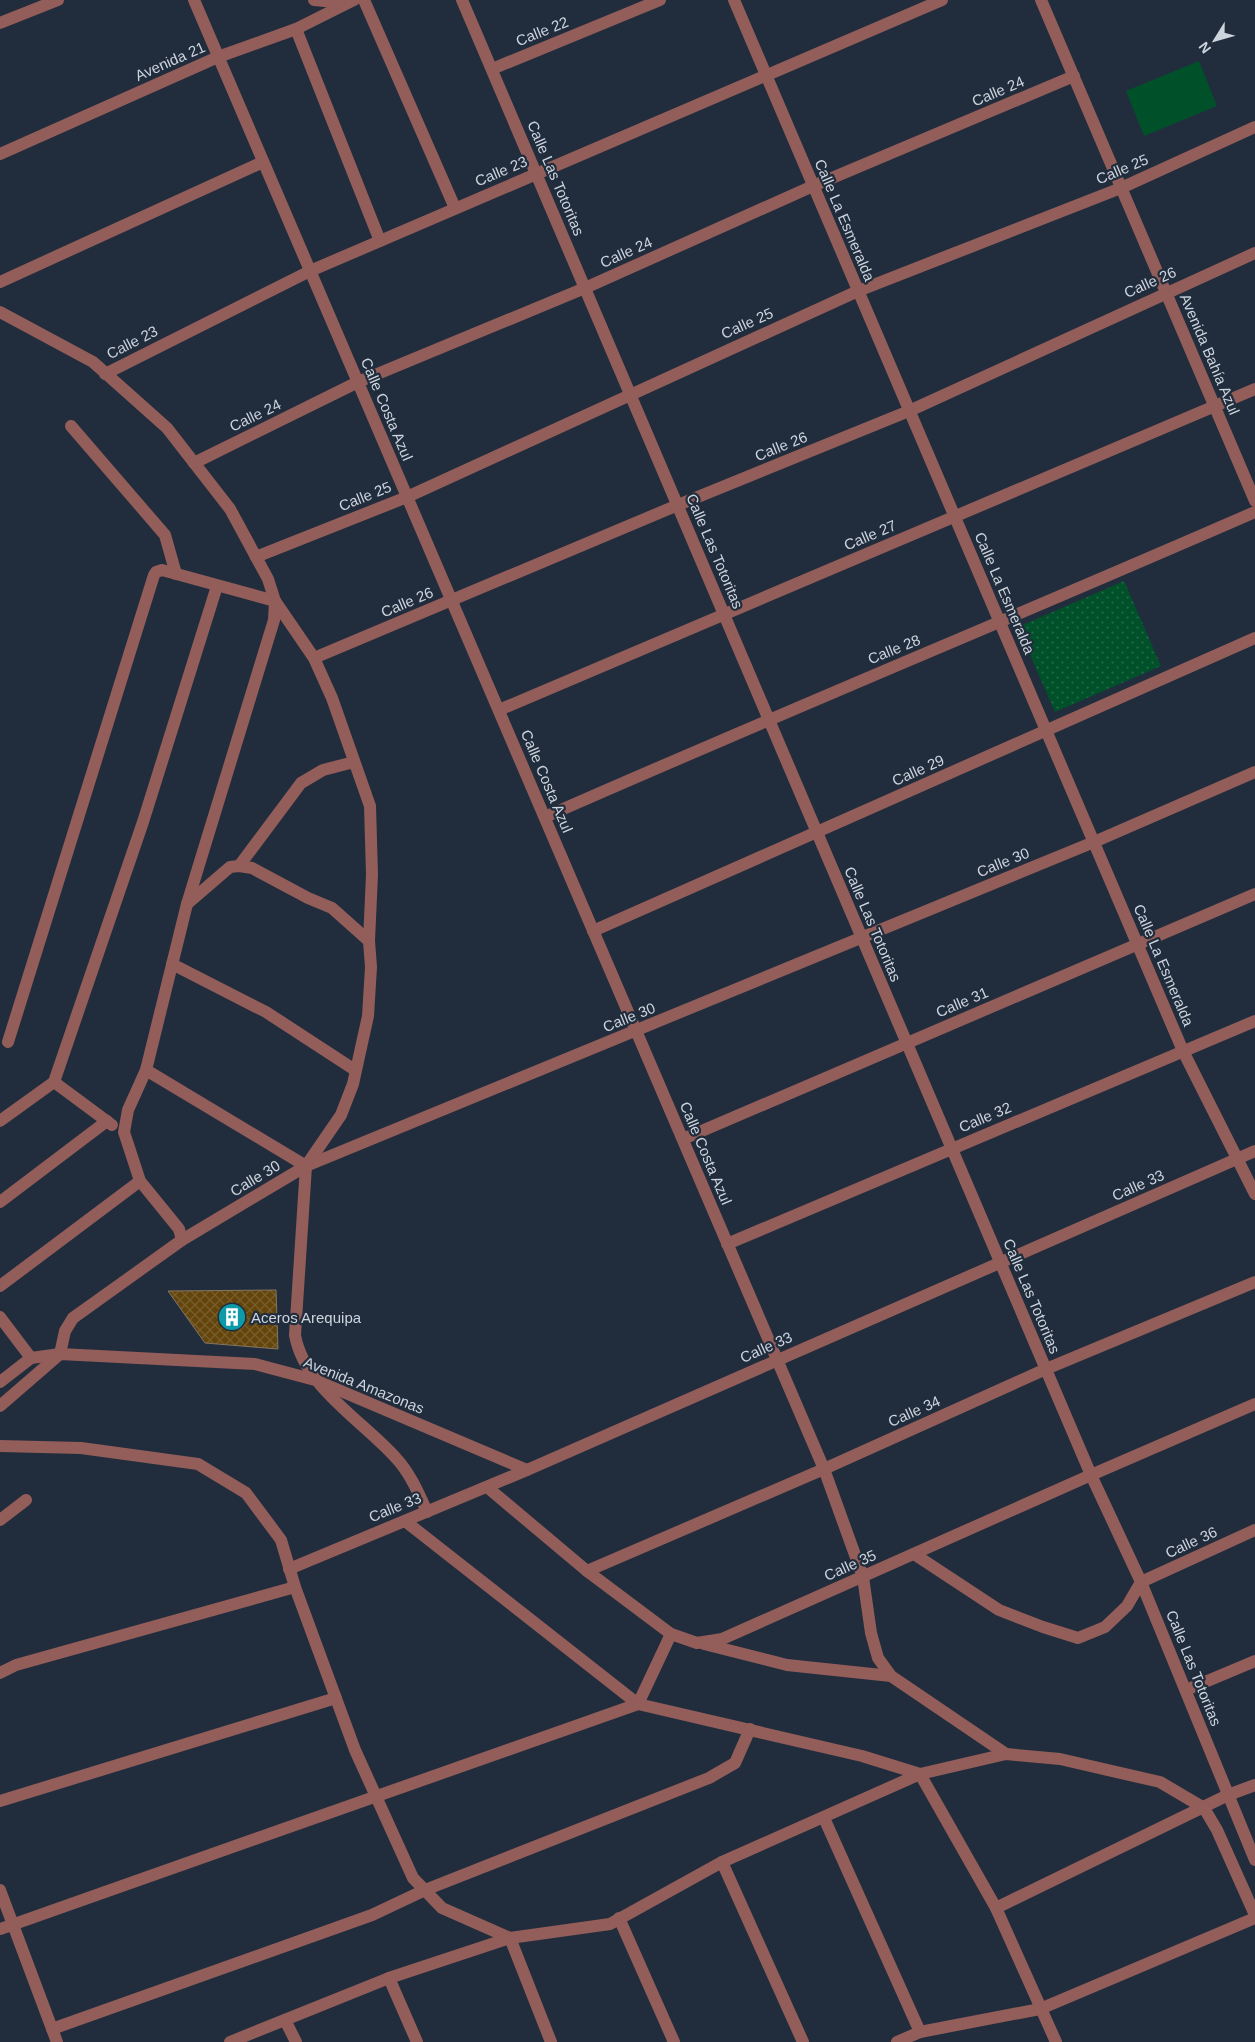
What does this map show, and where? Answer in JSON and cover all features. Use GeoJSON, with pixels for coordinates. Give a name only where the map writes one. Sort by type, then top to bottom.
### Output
{"type":"FeatureCollection","features":[{"type":"Feature","properties":{"kind":"street"},"geometry":{"type":"LineString","coordinates":[[0,23],[58,0]]}},
{"type":"Feature","properties":{"kind":"street","name":"Calle Costa Azul"},"geometry":{"type":"LineString","coordinates":[[194,0],[824,1469],[862,1577],[873,1642],[878,1658],[891,1676]]}},
{"type":"Feature","properties":{"kind":"street"},"geometry":{"type":"LineString","coordinates":[[314,0],[351,2]]}},
{"type":"Feature","properties":{"kind":"street"},"geometry":{"type":"LineString","coordinates":[[364,0],[455,208]]}},
{"type":"Feature","properties":{"kind":"street","name":"Calle Las Totoritas"},"geometry":{"type":"LineString","coordinates":[[462,0],[1046,1370],[1141,1582],[1255,1860]]}},
{"type":"Feature","properties":{"kind":"street","name":"Calle 22"},"geometry":{"type":"LineString","coordinates":[[492,69],[660,0]]}},
{"type":"Feature","properties":{"kind":"street","name":"Calle La Esmeralda"},"geometry":{"type":"LineString","coordinates":[[734,0],[1183,1051],[1255,1194]]}},
{"type":"Feature","properties":{"kind":"street","name":"Calle 23"},"geometry":{"type":"LineString","coordinates":[[105,374],[310,271],[942,0]]}},
{"type":"Feature","properties":{"kind":"street","name":"Avenida Bahía Azul"},"geometry":{"type":"LineString","coordinates":[[1041,0],[1255,501]]}},
{"type":"Feature","properties":{"kind":"street","name":"Avenida 21"},"geometry":{"type":"LineString","coordinates":[[0,154],[218,57],[296,29],[351,2]]}},
{"type":"Feature","properties":{"kind":"street"},"geometry":{"type":"LineString","coordinates":[[296,29],[380,241]]}},
{"type":"Feature","properties":{"kind":"street","name":"Calle 24"},"geometry":{"type":"LineString","coordinates":[[194,462],[358,382],[585,288],[813,186],[1074,76]]}},
{"type":"Feature","properties":{"kind":"street","name":"Calle 25"},"geometry":{"type":"LineString","coordinates":[[256,556],[407,497],[630,393],[858,291],[1122,188],[1255,127]]}},
{"type":"Feature","properties":{"kind":"street"},"geometry":{"type":"LineString","coordinates":[[0,282],[263,162]]}},
{"type":"Feature","properties":{"kind":"street","name":"Calle 26"},"geometry":{"type":"LineString","coordinates":[[314,658],[678,505],[909,411],[1255,253]]}},
{"type":"Feature","properties":{"kind":"street"},"geometry":{"type":"LineString","coordinates":[[0,312],[93,362],[167,428],[230,509],[268,578],[274,601],[274,620],[187,904],[146,1070],[128,1110],[124,1132],[140,1181],[179,1229],[182,1240]]}},
{"type":"Feature","properties":{"kind":"street","name":"Calle 27"},"geometry":{"type":"LineString","coordinates":[[499,710],[1255,389]]}},
{"type":"Feature","properties":{"kind":"street"},"geometry":{"type":"LineString","coordinates":[[71,426],[165,535],[176,574]]}},
{"type":"Feature","properties":{"kind":"street","name":"Calle 28"},"geometry":{"type":"LineString","coordinates":[[545,817],[768,719],[1000,623],[1255,512]]}},
{"type":"Feature","properties":{"kind":"street"},"geometry":{"type":"LineString","coordinates":[[8,1042],[154,575],[162,570],[274,601],[314,658],[332,698],[370,806],[372,875],[369,941],[371,967],[368,1016],[353,1084],[341,1115],[306,1166],[295,1335],[297,1347],[315,1380],[397,1459],[418,1491],[427,1512]]}},
{"type":"Feature","properties":{"kind":"street"},"geometry":{"type":"LineString","coordinates":[[0,1121],[54,1082],[143,822],[217,586]]}},
{"type":"Feature","properties":{"kind":"street","name":"Calle 29"},"geometry":{"type":"LineString","coordinates":[[593,931],[1255,638]]}},
{"type":"Feature","properties":{"kind":"street"},"geometry":{"type":"LineString","coordinates":[[239,866],[301,782],[323,770],[354,762]]}},
{"type":"Feature","properties":{"kind":"street","name":"Calle 30"},"geometry":{"type":"LineString","coordinates":[[60,1354],[65,1331],[73,1318],[182,1240],[306,1166],[1094,842],[1255,772]]}},
{"type":"Feature","properties":{"kind":"street"},"geometry":{"type":"LineString","coordinates":[[187,904],[223,872],[230,867],[239,866],[262,872],[308,898],[332,908],[369,941]]}},
{"type":"Feature","properties":{"kind":"street","name":"Calle 31"},"geometry":{"type":"LineString","coordinates":[[683,1139],[1255,894]]}},
{"type":"Feature","properties":{"kind":"street"},"geometry":{"type":"LineString","coordinates":[[172,964],[266,1012],[355,1070]]}},
{"type":"Feature","properties":{"kind":"street","name":"Calle 32"},"geometry":{"type":"LineString","coordinates":[[728,1244],[1255,1021]]}},
{"type":"Feature","properties":{"kind":"street"},"geometry":{"type":"LineString","coordinates":[[146,1070],[306,1166]]}},
{"type":"Feature","properties":{"kind":"street"},"geometry":{"type":"LineString","coordinates":[[54,1082],[124,1132]]}},
{"type":"Feature","properties":{"kind":"street"},"geometry":{"type":"LineString","coordinates":[[0,1202],[107,1121]]}},
{"type":"Feature","properties":{"kind":"street","name":"Calle 33"},"geometry":{"type":"LineString","coordinates":[[289,1569],[528,1470],[1255,1151]]}},
{"type":"Feature","properties":{"kind":"street"},"geometry":{"type":"LineString","coordinates":[[0,1286],[140,1181]]}},
{"type":"Feature","properties":{"kind":"street","name":"Calle 34"},"geometry":{"type":"LineString","coordinates":[[587,1571],[824,1469],[1046,1370],[1255,1282]]}},
{"type":"Feature","properties":{"kind":"street"},"geometry":{"type":"LineString","coordinates":[[0,1317],[31,1358]]}},
{"type":"Feature","properties":{"kind":"street"},"geometry":{"type":"LineString","coordinates":[[0,1406],[60,1354]]}},
{"type":"Feature","properties":{"kind":"street","name":"Avenida Amazonas"},"geometry":{"type":"LineString","coordinates":[[0,1382],[31,1358],[60,1354],[255,1364],[315,1380],[528,1470]]}},
{"type":"Feature","properties":{"kind":"street","name":"Calle 35"},"geometry":{"type":"LineString","coordinates":[[487,1487],[587,1571],[671,1634],[697,1643],[722,1639],[1091,1474],[1255,1404]]}},
{"type":"Feature","properties":{"kind":"street"},"geometry":{"type":"LineString","coordinates":[[0,1446],[81,1448],[198,1464],[246,1493],[281,1540],[295,1588],[356,1750],[413,1878],[442,1908],[510,1938],[551,2042]]}},
{"type":"Feature","properties":{"kind":"street"},"geometry":{"type":"LineString","coordinates":[[0,1520],[26,1500]]}},
{"type":"Feature","properties":{"kind":"street"},"geometry":{"type":"LineString","coordinates":[[405,1521],[638,1704],[862,1756],[920,1774],[996,1908],[1056,2042]]}},
{"type":"Feature","properties":{"kind":"street","name":"Calle 36"},"geometry":{"type":"LineString","coordinates":[[1141,1582],[1255,1530]]}},
{"type":"Feature","properties":{"kind":"street"},"geometry":{"type":"LineString","coordinates":[[914,1554],[999,1610],[1078,1638],[1105,1627],[1127,1606],[1141,1582]]}},
{"type":"Feature","properties":{"kind":"street"},"geometry":{"type":"LineString","coordinates":[[0,1673],[16,1665],[295,1588]]}},
{"type":"Feature","properties":{"kind":"street"},"geometry":{"type":"LineString","coordinates":[[0,1929],[638,1704],[671,1634]]}},
{"type":"Feature","properties":{"kind":"street"},"geometry":{"type":"LineString","coordinates":[[697,1643],[787,1665],[891,1676],[1006,1754]]}},
{"type":"Feature","properties":{"kind":"street"},"geometry":{"type":"LineString","coordinates":[[1186,1690],[1255,1661]]}},
{"type":"Feature","properties":{"kind":"street"},"geometry":{"type":"LineString","coordinates":[[0,1801],[336,1698]]}},
{"type":"Feature","properties":{"kind":"street"},"geometry":{"type":"LineString","coordinates":[[52,2028],[372,1915],[425,1890],[709,1778],[735,1763],[750,1729]]}},
{"type":"Feature","properties":{"kind":"street"},"geometry":{"type":"LineString","coordinates":[[230,2042],[388,1978],[510,1938],[610,1924],[722,1862],[920,1774],[1006,1754],[1060,1759],[1160,1782],[1204,1808],[1217,1830],[1255,1916],[1040,2009],[920,2032],[897,2042]]}},
{"type":"Feature","properties":{"kind":"street"},"geometry":{"type":"LineString","coordinates":[[996,1908],[1228,1795],[1255,1785]]}},
{"type":"Feature","properties":{"kind":"street"},"geometry":{"type":"LineString","coordinates":[[824,1818],[920,2032]]}},
{"type":"Feature","properties":{"kind":"street"},"geometry":{"type":"LineString","coordinates":[[722,1862],[803,2042]]}},
{"type":"Feature","properties":{"kind":"street"},"geometry":{"type":"LineString","coordinates":[[0,1890],[57,2042]]}},
{"type":"Feature","properties":{"kind":"street"},"geometry":{"type":"LineString","coordinates":[[618,1918],[674,2042]]}},
{"type":"Feature","properties":{"kind":"street"},"geometry":{"type":"LineString","coordinates":[[388,1978],[417,2042]]}},
{"type":"Feature","properties":{"kind":"street"},"geometry":{"type":"LineString","coordinates":[[285,2020],[296,2042]]}},
{"type":"Feature","properties":{"kind":"green space"},"geometry":{"type":"Polygon","coordinates":[[[1199,61],[1217,106],[1144,136],[1126,91],[1199,61]]]}},
{"type":"Feature","properties":{"kind":"green space"},"geometry":{"type":"Polygon","coordinates":[[[1124,581],[1161,666],[1055,712],[1018,627],[1124,581]]]}},
{"type":"Feature","properties":{"kind":"building","name":"Aceros Arequipa"},"geometry":{"type":"Polygon","coordinates":[[[276,1290],[278,1349],[205,1343],[168,1291],[276,1290]]]}},
{"type":"Feature","properties":{"kind":"place","name":"Aceros Arequipa"},"geometry":{"type":"Point","coordinates":[232,1317]}}]}
